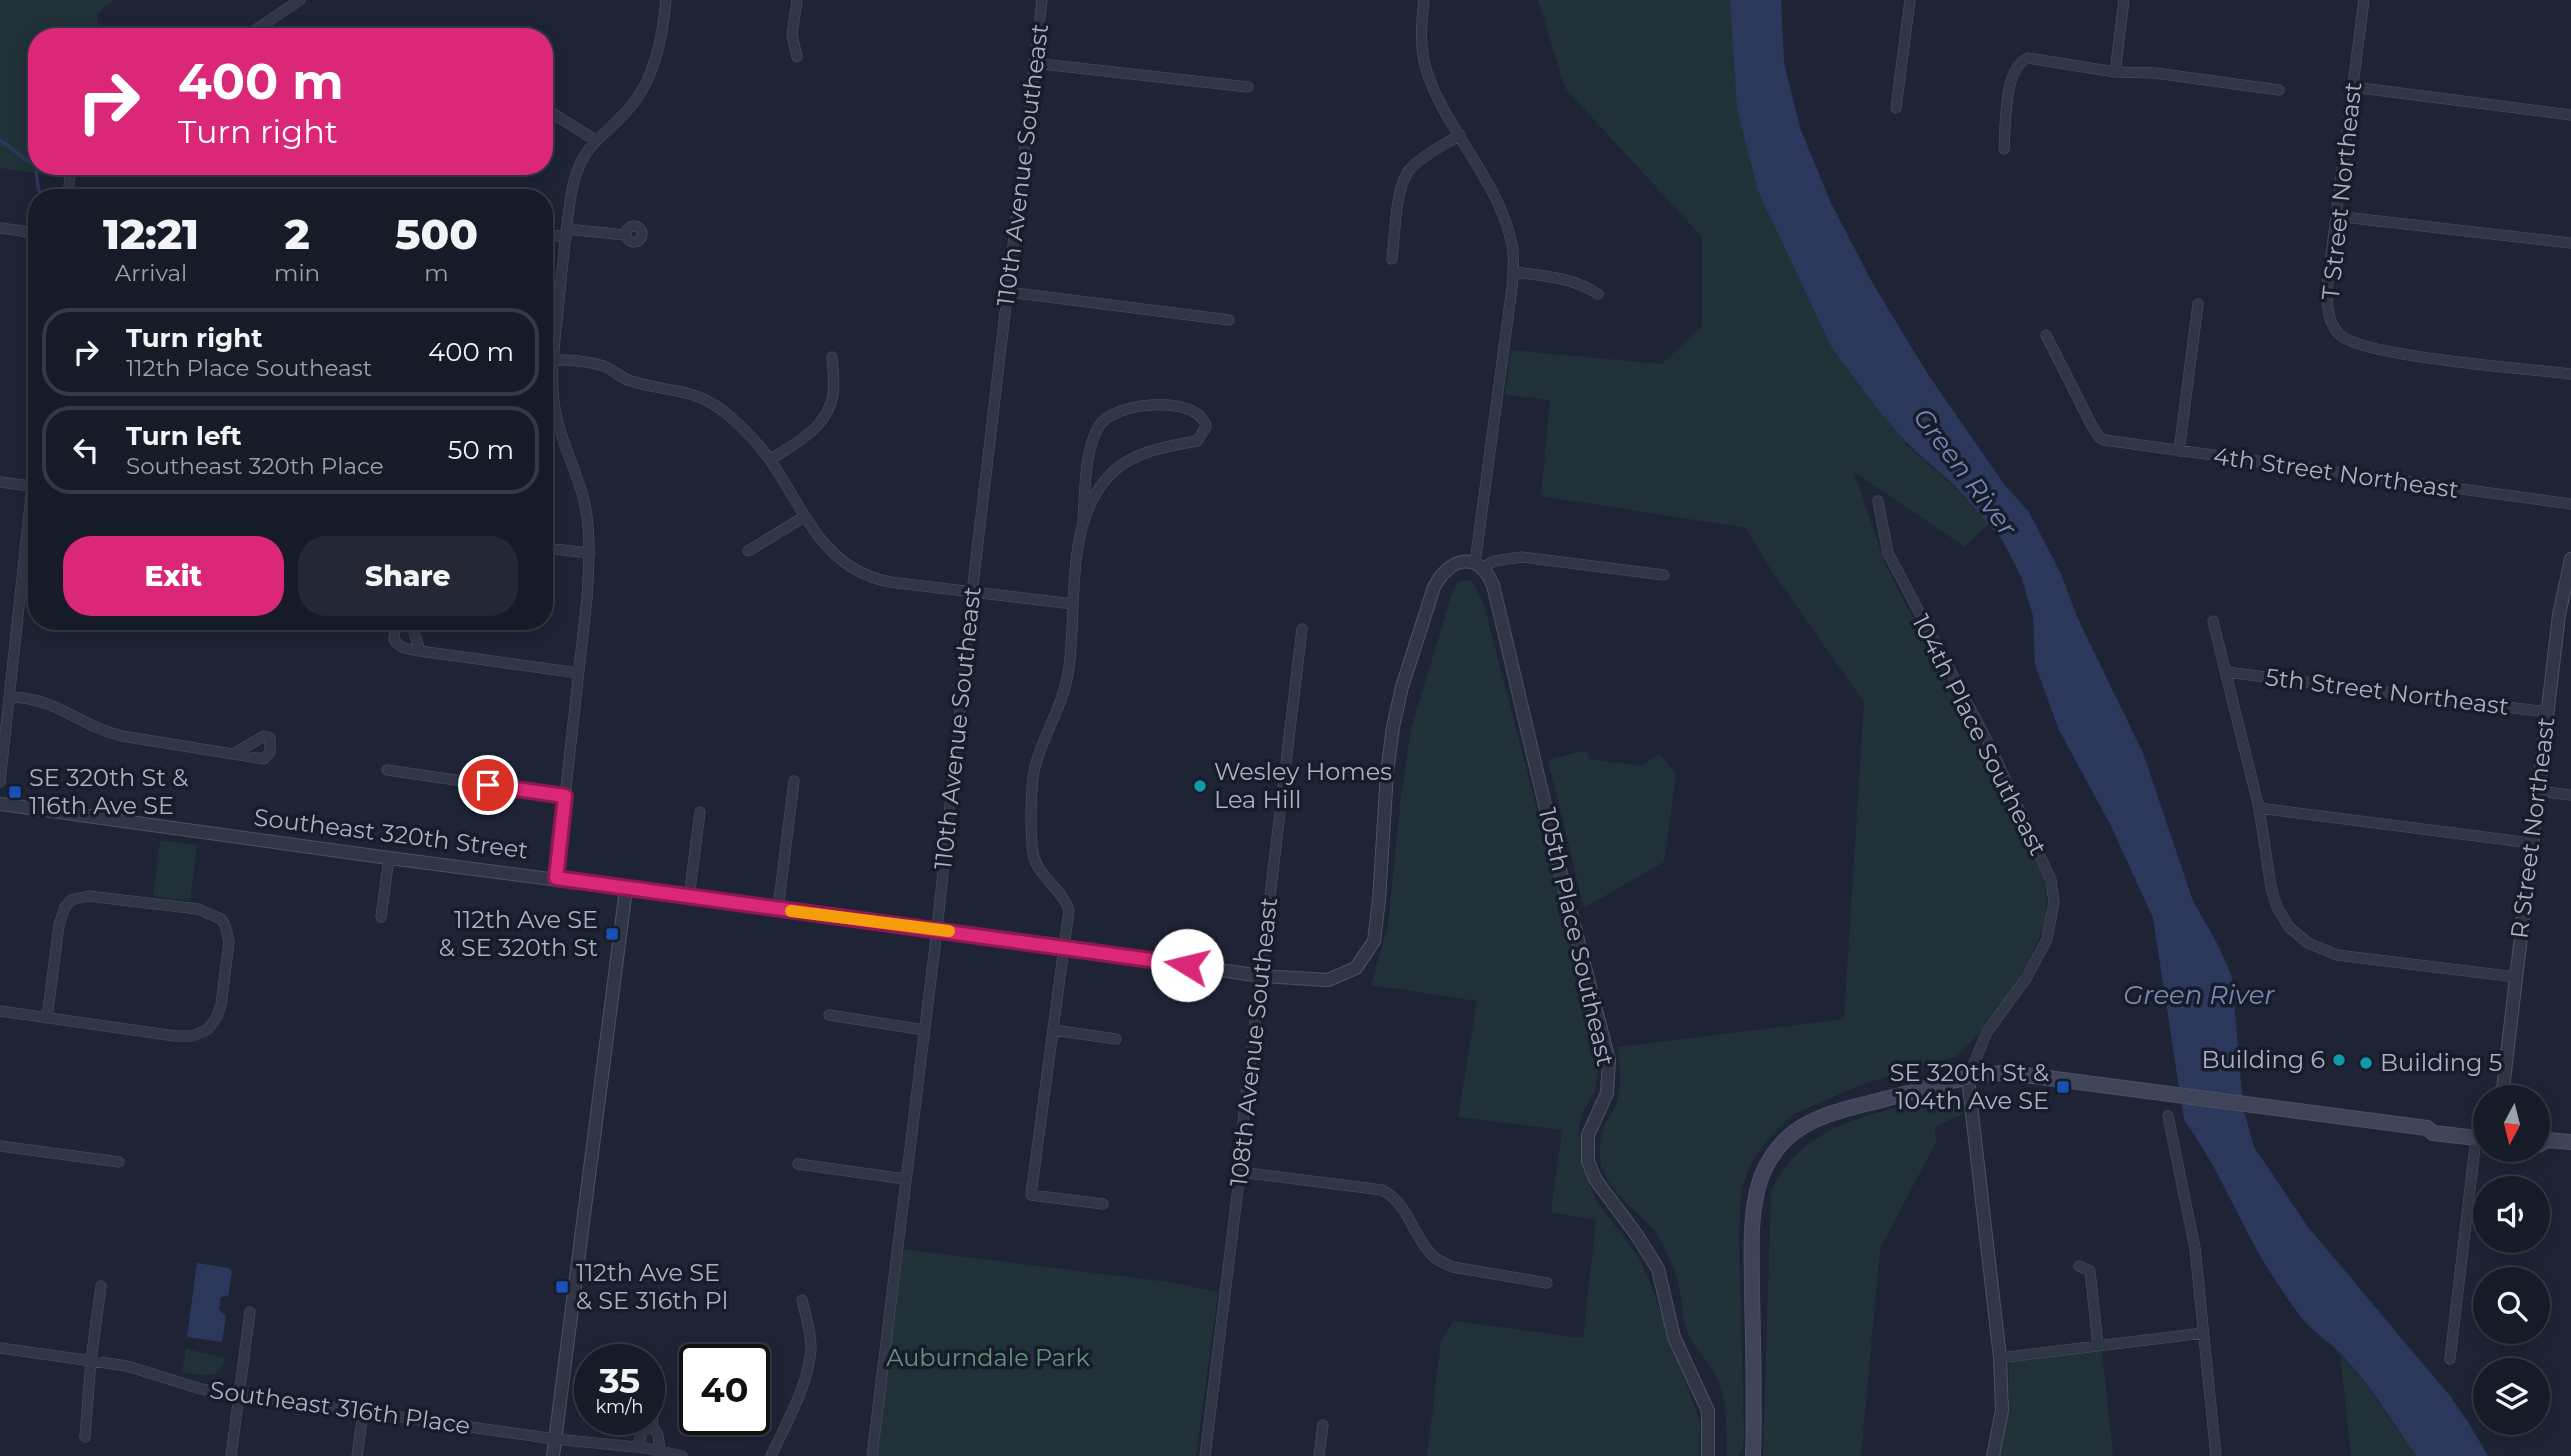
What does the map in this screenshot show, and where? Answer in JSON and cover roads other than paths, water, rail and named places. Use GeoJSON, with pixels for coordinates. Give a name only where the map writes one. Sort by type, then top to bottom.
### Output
{"type":"FeatureCollection","features":[{"type":"Feature","properties":{"kind":"main road"},"geometry":{"type":"LineString","coordinates":[[1753,1456],[1753,1226],[1759,1184],[1765,1167],[1787,1138],[1804,1125],[1851,1108],[1968,1078],[1990,1073],[2010,1073],[2427,1128],[2432,1124],[2473,1134]]}},
{"type":"Feature","properties":{"kind":"main road"},"geometry":{"type":"LineString","coordinates":[[2550,1141],[2571,1142]]}},
{"type":"Feature","properties":{"kind":"street"},"geometry":{"type":"LineString","coordinates":[[258,28],[300,0]]}},
{"type":"Feature","properties":{"kind":"street"},"geometry":{"type":"LineString","coordinates":[[553,329],[576,175],[583,157],[595,141],[629,109],[646,83],[659,46],[666,0]]}},
{"type":"Feature","properties":{"kind":"street"},"geometry":{"type":"LineString","coordinates":[[797,0],[793,35],[797,57]]}},
{"type":"Feature","properties":{"kind":"street","name":"110th Avenue Southeast"},"geometry":{"type":"LineString","coordinates":[[872,1456],[937,930],[972,593],[1042,0]]}},
{"type":"Feature","properties":{"kind":"street"},"geometry":{"type":"LineString","coordinates":[[1424,0],[1421,35],[1426,67],[1436,92],[1504,220],[1512,244],[1513,272],[1478,566],[1504,558],[1522,557],[1664,575]]}},
{"type":"Feature","properties":{"kind":"street"},"geometry":{"type":"LineString","coordinates":[[1896,108],[1910,0]]}},
{"type":"Feature","properties":{"kind":"street"},"geometry":{"type":"LineString","coordinates":[[2115,72],[2124,0]]}},
{"type":"Feature","properties":{"kind":"street","name":"T Street Northeast"},"geometry":{"type":"LineString","coordinates":[[2364,0],[2327,287],[2330,319],[2347,340],[2380,351],[2571,374]]}},
{"type":"Feature","properties":{"kind":"street"},"geometry":{"type":"LineString","coordinates":[[2004,149],[2008,91],[2014,72],[2022,61],[2034,58],[2115,72],[2155,73],[2279,90]]}},
{"type":"Feature","properties":{"kind":"street"},"geometry":{"type":"LineString","coordinates":[[1033,63],[1248,87]]}},
{"type":"Feature","properties":{"kind":"street"},"geometry":{"type":"LineString","coordinates":[[2353,86],[2571,115]]}},
{"type":"Feature","properties":{"kind":"street"},"geometry":{"type":"LineString","coordinates":[[553,114],[595,141]]}},
{"type":"Feature","properties":{"kind":"street"},"geometry":{"type":"LineString","coordinates":[[1392,259],[1399,198],[1405,176],[1420,161],[1460,135]]}},
{"type":"Feature","properties":{"kind":"street"},"geometry":{"type":"LineString","coordinates":[[2335,216],[2571,243]]}},
{"type":"Feature","properties":{"kind":"street"},"geometry":{"type":"LineString","coordinates":[[0,228],[28,232]]}},
{"type":"Feature","properties":{"kind":"street"},"geometry":{"type":"LineString","coordinates":[[553,234],[625,234]]}},
{"type":"Feature","properties":{"kind":"street"},"geometry":{"type":"LineString","coordinates":[[1513,272],[1561,278],[1581,284],[1598,294]]}},
{"type":"Feature","properties":{"kind":"street"},"geometry":{"type":"LineString","coordinates":[[1008,292],[1229,320]]}},
{"type":"Feature","properties":{"kind":"street"},"geometry":{"type":"LineString","coordinates":[[2179,452],[2198,304]]}},
{"type":"Feature","properties":{"kind":"street","name":"4th Street Northeast"},"geometry":{"type":"LineString","coordinates":[[2046,335],[2101,439],[2179,452],[2571,504]]}},
{"type":"Feature","properties":{"kind":"street"},"geometry":{"type":"LineString","coordinates":[[770,460],[814,430],[825,415],[834,393],[832,357]]}},
{"type":"Feature","properties":{"kind":"street"},"geometry":{"type":"LineString","coordinates":[[553,359],[596,364],[609,368],[630,381],[699,396],[733,420],[770,460],[804,517],[842,561],[864,575],[890,582],[1073,604]]}},
{"type":"Feature","properties":{"kind":"street"},"geometry":{"type":"LineString","coordinates":[[553,395],[558,423],[583,495],[590,552],[556,878]]}},
{"type":"Feature","properties":{"kind":"street"},"geometry":{"type":"LineString","coordinates":[[1083,521],[1102,484],[1125,461],[1154,450],[1197,442],[1206,427],[1205,419],[1199,412],[1152,405],[1122,409],[1107,418],[1099,427],[1088,461],[1073,604],[1072,647],[1063,699],[1041,749],[1033,775],[1034,857],[1044,876],[1061,893],[1069,911],[1031,1195],[1103,1204]]}},
{"type":"Feature","properties":{"kind":"street"},"geometry":{"type":"LineString","coordinates":[[0,482],[28,485]]}},
{"type":"Feature","properties":{"kind":"street","name":"104th Place Southeast"},"geometry":{"type":"LineString","coordinates":[[1878,501],[1888,553],[1991,748],[2051,880],[2054,902],[2047,939],[2027,977],[1987,1032],[1968,1078]]}},
{"type":"Feature","properties":{"kind":"street"},"geometry":{"type":"LineString","coordinates":[[0,782],[28,517]]}},
{"type":"Feature","properties":{"kind":"street"},"geometry":{"type":"LineString","coordinates":[[748,551],[804,517]]}},
{"type":"Feature","properties":{"kind":"street"},"geometry":{"type":"LineString","coordinates":[[553,549],[590,552]]}},
{"type":"Feature","properties":{"kind":"street","name":"R Street Northeast"},"geometry":{"type":"LineString","coordinates":[[2503,1085],[2562,595],[2571,559]]}},
{"type":"Feature","properties":{"kind":"street","name":"Southeast 320th Street"},"geometry":{"type":"LineString","coordinates":[[0,804],[389,858],[1065,946],[1260,976],[1328,980],[1356,968],[1371,948],[1377,922],[1389,750],[1402,687],[1429,601],[1441,574],[1450,565],[1460,561],[1478,566]]}},
{"type":"Feature","properties":{"kind":"street","name":"105th Place Southeast"},"geometry":{"type":"LineString","coordinates":[[1478,566],[1489,578],[1495,594],[1564,886],[1607,1048],[1609,1082],[1588,1135],[1588,1161],[1595,1179],[1658,1269],[1674,1336],[1709,1414],[1708,1456]]}},
{"type":"Feature","properties":{"kind":"street"},"geometry":{"type":"LineString","coordinates":[[22,581],[28,581]]}},
{"type":"Feature","properties":{"kind":"street"},"geometry":{"type":"LineString","coordinates":[[2213,621],[2259,808],[2271,887],[2285,921],[2293,932],[2308,943],[2345,956],[2516,977]]}},
{"type":"Feature","properties":{"kind":"street","name":"108th Avenue Southeast"},"geometry":{"type":"LineString","coordinates":[[1205,1456],[1302,629]]}},
{"type":"Feature","properties":{"kind":"street"},"geometry":{"type":"LineString","coordinates":[[419,651],[578,673]]}},
{"type":"Feature","properties":{"kind":"street","name":"5th Street Northeast"},"geometry":{"type":"LineString","coordinates":[[2226,672],[2547,712]]}},
{"type":"Feature","properties":{"kind":"street"},"geometry":{"type":"LineString","coordinates":[[10,697],[43,701],[111,734],[233,754]]}},
{"type":"Feature","properties":{"kind":"street"},"geometry":{"type":"LineString","coordinates":[[387,769],[565,796]]}},
{"type":"Feature","properties":{"kind":"street"},"geometry":{"type":"LineString","coordinates":[[778,909],[794,781]]}},
{"type":"Feature","properties":{"kind":"street"},"geometry":{"type":"LineString","coordinates":[[2537,791],[2571,795]]}},
{"type":"Feature","properties":{"kind":"street"},"geometry":{"type":"LineString","coordinates":[[2259,808],[2531,844]]}},
{"type":"Feature","properties":{"kind":"street"},"geometry":{"type":"LineString","coordinates":[[689,897],[700,811]]}},
{"type":"Feature","properties":{"kind":"street"},"geometry":{"type":"LineString","coordinates":[[381,917],[389,858]]}},
{"type":"Feature","properties":{"kind":"street"},"geometry":{"type":"LineString","coordinates":[[553,1456],[626,889]]}},
{"type":"Feature","properties":{"kind":"street"},"geometry":{"type":"LineString","coordinates":[[0,1011],[47,1018],[175,1036],[192,1036],[207,1030],[217,1017],[225,979],[228,932],[221,919],[198,909],[81,896],[69,902],[59,925],[47,1018]]}},
{"type":"Feature","properties":{"kind":"street"},"geometry":{"type":"LineString","coordinates":[[829,1015],[925,1030]]}},
{"type":"Feature","properties":{"kind":"street"},"geometry":{"type":"LineString","coordinates":[[1053,1030],[1116,1038]]}},
{"type":"Feature","properties":{"kind":"street"},"geometry":{"type":"LineString","coordinates":[[1968,1078],[2000,1358],[2002,1410],[1993,1456]]}},
{"type":"Feature","properties":{"kind":"street"},"geometry":{"type":"LineString","coordinates":[[2168,1116],[2194,1248],[2216,1456]]}},
{"type":"Feature","properties":{"kind":"street"},"geometry":{"type":"LineString","coordinates":[[0,1146],[119,1162]]}},
{"type":"Feature","properties":{"kind":"street"},"geometry":{"type":"LineString","coordinates":[[2450,1359],[2478,1162]]}},
{"type":"Feature","properties":{"kind":"street"},"geometry":{"type":"LineString","coordinates":[[799,1164],[905,1180]]}},
{"type":"Feature","properties":{"kind":"street"},"geometry":{"type":"LineString","coordinates":[[1240,1172],[1382,1190],[1391,1195],[1405,1211],[1420,1240],[1432,1256],[1441,1262],[1453,1267],[1547,1283]]}},
{"type":"Feature","properties":{"kind":"street"},"geometry":{"type":"LineString","coordinates":[[2078,1266],[2090,1271],[2098,1345]]}},
{"type":"Feature","properties":{"kind":"street"},"geometry":{"type":"LineString","coordinates":[[85,1437],[91,1360],[102,1286]]}},
{"type":"Feature","properties":{"kind":"street"},"geometry":{"type":"LineString","coordinates":[[771,1456],[809,1362],[810,1337],[802,1300]]}},
{"type":"Feature","properties":{"kind":"street"},"geometry":{"type":"LineString","coordinates":[[231,1456],[250,1312]]}},
{"type":"Feature","properties":{"kind":"street"},"geometry":{"type":"LineString","coordinates":[[2000,1358],[2204,1333]]}},
{"type":"Feature","properties":{"kind":"street","name":"Southeast 316th Place"},"geometry":{"type":"LineString","coordinates":[[0,1348],[127,1366],[201,1389],[555,1439],[637,1447],[682,1456]]}},
{"type":"Feature","properties":{"kind":"street"},"geometry":{"type":"LineString","coordinates":[[357,1456],[362,1413]]}},
{"type":"Feature","properties":{"kind":"street"},"geometry":{"type":"LineString","coordinates":[[1319,1456],[1323,1425]]}},
{"type":"Feature","properties":{"kind":"street"},"geometry":{"type":"LineString","coordinates":[[637,1447],[641,1435]]}},
{"type":"Feature","properties":{"kind":"street"},"geometry":{"type":"LineString","coordinates":[[657,1435],[660,1451]]}},
{"type":"Feature","properties":{"kind":"water","name":"Green River"},"geometry":{"type":"Polygon","coordinates":[[[1730,0],[1781,0],[1784,63],[1800,128],[1831,203],[1873,284],[1929,376],[2004,484],[2029,512],[2061,574],[2078,619],[2143,753],[2193,901],[2218,945],[2232,977],[2243,1107],[2254,1147],[2308,1227],[2450,1396],[2488,1456],[2416,1456],[2361,1377],[2340,1353],[2308,1325],[2289,1301],[2254,1245],[2210,1160],[2184,1120],[2153,918],[2111,826],[2059,730],[2035,664],[2033,616],[2021,576],[2002,540],[1954,485],[1913,449],[1880,412],[1832,348],[1758,191],[1737,109],[1730,0]]]}},
{"type":"Feature","properties":{"kind":"water"},"geometry":{"type":"Polygon","coordinates":[[[197,1263],[229,1268],[232,1272],[228,1296],[221,1297],[219,1310],[226,1316],[222,1342],[187,1337],[197,1263]]]}},
{"type":"Feature","properties":{"kind":"waterway"},"geometry":{"type":"LineString","coordinates":[[0,140],[28,161]]}},
{"type":"Feature","properties":{"kind":"waterway"},"geometry":{"type":"LineString","coordinates":[[37,175],[38,189]]}},
{"type":"Feature","properties":{"kind":"place","name":"Wesley Homes Lea Hill"},"geometry":{"type":"Point","coordinates":[1200,786]}},
{"type":"Feature","properties":{"kind":"place","name":"SE 320th St & 116th Ave SE"},"geometry":{"type":"Point","coordinates":[15,792]}},
{"type":"Feature","properties":{"kind":"place","name":"112th Ave SE & SE 320th St"},"geometry":{"type":"Point","coordinates":[612,934]}},
{"type":"Feature","properties":{"kind":"place","name":"Building 6"},"geometry":{"type":"Point","coordinates":[2339,1060]}},
{"type":"Feature","properties":{"kind":"place","name":"Building 5"},"geometry":{"type":"Point","coordinates":[2366,1063]}},
{"type":"Feature","properties":{"kind":"place","name":"SE 320th St & 104th Ave SE"},"geometry":{"type":"Point","coordinates":[2063,1087]}},
{"type":"Feature","properties":{"kind":"place","name":"112th Ave SE & SE 316th Pl"},"geometry":{"type":"Point","coordinates":[562,1287]}},
{"type":"Feature","properties":{"kind":"park label","name":"Auburndale Park"},"geometry":{"type":"Point","coordinates":[988,1358]}}]}
